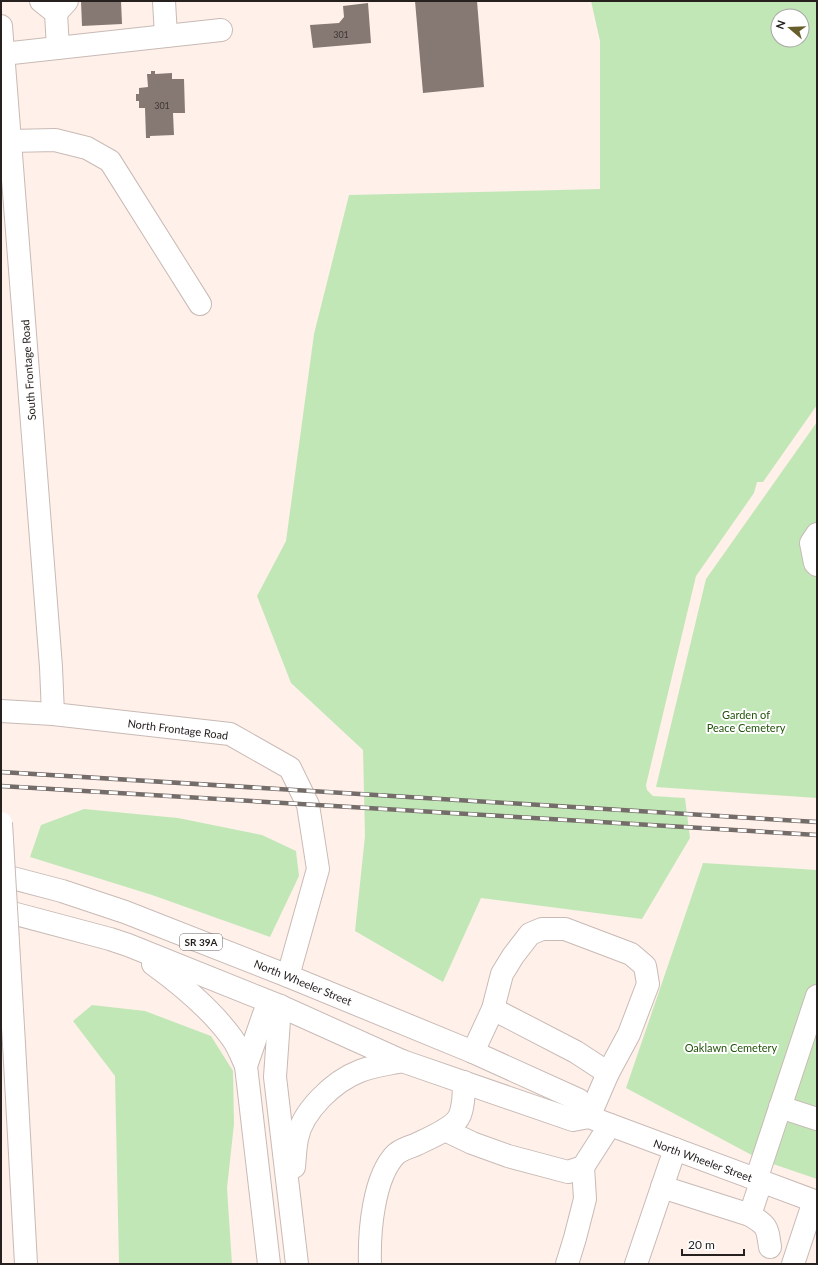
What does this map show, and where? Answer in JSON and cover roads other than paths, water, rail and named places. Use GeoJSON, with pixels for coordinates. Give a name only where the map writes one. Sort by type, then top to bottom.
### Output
{"type":"FeatureCollection","features":[{"type":"Feature","properties":{"kind":"main road"},"geometry":{"type":"LineString","coordinates":[[164,1],[166,36]]}},
{"type":"Feature","properties":{"kind":"main road"},"geometry":{"type":"LineString","coordinates":[[55,5],[58,48]]}},
{"type":"Feature","properties":{"kind":"main road","name":"South Frontage Road"},"geometry":{"type":"LineString","coordinates":[[1,26],[51,667],[53,714]]}},
{"type":"Feature","properties":{"kind":"main road"},"geometry":{"type":"LineString","coordinates":[[3,54],[221,30]]}},
{"type":"Feature","properties":{"kind":"main road"},"geometry":{"type":"LineString","coordinates":[[10,141],[55,140],[87,148],[110,161],[200,304]]}},
{"type":"Feature","properties":{"kind":"main road"},"geometry":{"type":"LineString","coordinates":[[817,534],[811,544],[815,563],[817,565]]}},
{"type":"Feature","properties":{"kind":"main road","name":"North Frontage Road"},"geometry":{"type":"LineString","coordinates":[[1,711],[53,714],[230,734],[290,768],[308,805],[318,869],[280,1006],[274,1077],[289,1204]]}},
{"type":"Feature","properties":{"kind":"main road"},"geometry":{"type":"LineString","coordinates":[[1,823],[26,1264]]}},
{"type":"Feature","properties":{"kind":"main road","name":"North Wheeler Street"},"geometry":{"type":"LineString","coordinates":[[1,875],[62,891],[125,912],[288,976],[473,1052],[579,1100],[589,1118]]}},
{"type":"Feature","properties":{"kind":"main road","name":"North Wheeler Street"},"geometry":{"type":"LineString","coordinates":[[1,910],[128,945],[280,1006],[402,1061],[572,1120],[589,1118],[816,1202]]}},
{"type":"Feature","properties":{"kind":"main road"},"geometry":{"type":"LineString","coordinates":[[473,1052],[493,1010],[502,974],[530,934],[542,929],[565,929],[631,954],[645,966],[648,984],[629,1034],[608,1073],[589,1118]]}},
{"type":"Feature","properties":{"kind":"main road"},"geometry":{"type":"LineString","coordinates":[[128,945],[175,980],[198,1000],[233,1039],[246,1066],[269,1264]]}},
{"type":"Feature","properties":{"kind":"main road"},"geometry":{"type":"LineString","coordinates":[[750,1215],[780,1107],[808,1050],[817,996]]}},
{"type":"Feature","properties":{"kind":"main road"},"geometry":{"type":"LineString","coordinates":[[246,1066],[264,1014],[280,1006]]}},
{"type":"Feature","properties":{"kind":"main road"},"geometry":{"type":"LineString","coordinates":[[493,1010],[576,1052],[608,1073]]}},
{"type":"Feature","properties":{"kind":"main road"},"geometry":{"type":"LineString","coordinates":[[297,1264],[289,1204],[297,1138],[306,1116],[318,1100],[335,1084],[360,1071],[402,1061]]}},
{"type":"Feature","properties":{"kind":"main road"},"geometry":{"type":"LineString","coordinates":[[370,1264],[370,1236],[377,1192],[386,1167],[397,1153],[445,1130],[460,1116],[464,1095],[464,1082]]}},
{"type":"Feature","properties":{"kind":"main road"},"geometry":{"type":"LineString","coordinates":[[780,1107],[817,1119]]}},
{"type":"Feature","properties":{"kind":"main road"},"geometry":{"type":"LineString","coordinates":[[445,1130],[472,1143],[508,1156],[568,1172],[583,1167],[615,1128]]}},
{"type":"Feature","properties":{"kind":"main road"},"geometry":{"type":"LineString","coordinates":[[636,1264],[675,1149]]}},
{"type":"Feature","properties":{"kind":"main road"},"geometry":{"type":"LineString","coordinates":[[567,1264],[585,1199],[583,1167]]}},
{"type":"Feature","properties":{"kind":"main road"},"geometry":{"type":"LineString","coordinates":[[662,1187],[750,1215],[763,1223],[768,1230],[767,1255],[794,1260],[816,1202]]}},
{"type":"Feature","properties":{"kind":"railway"},"geometry":{"type":"LineString","coordinates":[[1,772],[817,822]]}},
{"type":"Feature","properties":{"kind":"railway"},"geometry":{"type":"LineString","coordinates":[[1,786],[817,835]]}},
{"type":"Feature","properties":{"kind":"park label","name":"Garden of Peace Cemetery"},"geometry":{"type":"Point","coordinates":[746,720]}},
{"type":"Feature","properties":{"kind":"park label","name":"Oaklawn Cemetery"},"geometry":{"type":"Point","coordinates":[731,1047]}}]}
